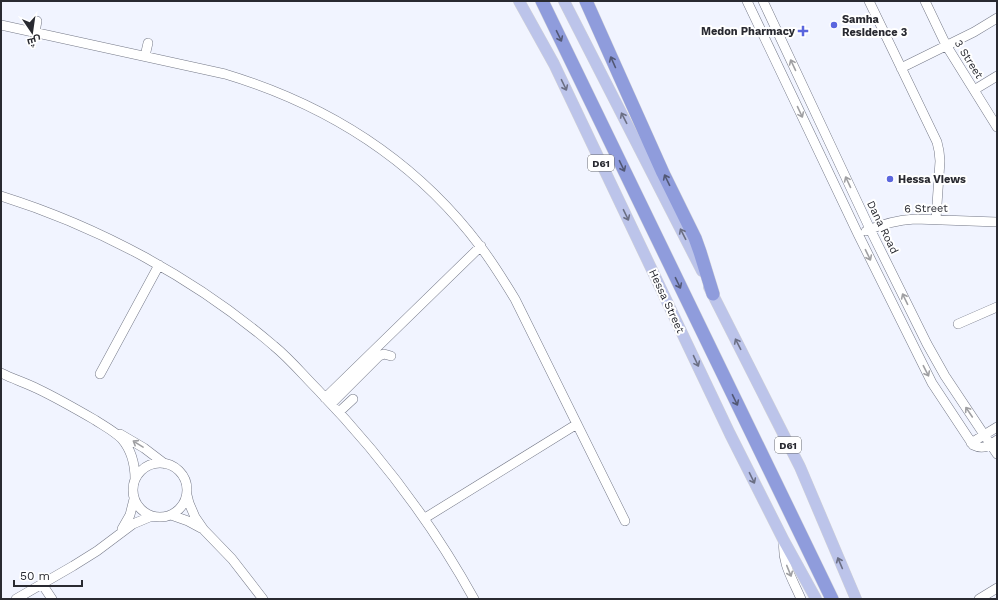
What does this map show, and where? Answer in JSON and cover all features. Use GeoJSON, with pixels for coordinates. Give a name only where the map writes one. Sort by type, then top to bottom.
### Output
{"type":"FeatureCollection","features":[{"type":"Feature","properties":{"kind":"highway"},"geometry":{"type":"LineString","coordinates":[[542,1],[832,599]]}},
{"type":"Feature","properties":{"kind":"highway"},"geometry":{"type":"LineString","coordinates":[[586,1],[663,173],[695,238],[713,294]]}},
{"type":"Feature","properties":{"kind":"main road","name":"Hessa Street"},"geometry":{"type":"LineString","coordinates":[[519,1],[554,64],[711,394],[784,541],[816,599]]}},
{"type":"Feature","properties":{"kind":"main road","name":"D61"},"geometry":{"type":"LineString","coordinates":[[564,1],[800,467],[856,599]]}},
{"type":"Feature","properties":{"kind":"street"},"geometry":{"type":"LineString","coordinates":[[747,1],[858,234],[932,383],[970,443],[980,448],[988,446],[994,442]]}},
{"type":"Feature","properties":{"kind":"street","name":"Dana Road"},"geometry":{"type":"LineString","coordinates":[[763,1],[870,229],[927,344],[945,376],[984,435],[994,442],[997,454]]}},
{"type":"Feature","properties":{"kind":"street"},"geometry":{"type":"LineString","coordinates":[[869,1],[937,142],[940,161],[936,219]]}},
{"type":"Feature","properties":{"kind":"street","name":"3 Street"},"geometry":{"type":"LineString","coordinates":[[925,1],[946,45],[997,127]]}},
{"type":"Feature","properties":{"kind":"street"},"geometry":{"type":"LineString","coordinates":[[901,68],[974,32],[997,18]]}},
{"type":"Feature","properties":{"kind":"street"},"geometry":{"type":"LineString","coordinates":[[35,32],[37,21]]}},
{"type":"Feature","properties":{"kind":"street"},"geometry":{"type":"LineString","coordinates":[[1,25],[225,74],[248,81],[292,98],[334,119],[374,144],[412,173],[446,206],[481,246],[503,279],[515,299],[625,520]]}},
{"type":"Feature","properties":{"kind":"street"},"geometry":{"type":"LineString","coordinates":[[145,56],[148,44]]}},
{"type":"Feature","properties":{"kind":"street"},"geometry":{"type":"LineString","coordinates":[[974,90],[997,76]]}},
{"type":"Feature","properties":{"kind":"street"},"geometry":{"type":"LineString","coordinates":[[1,196],[37,208],[87,229],[158,265],[179,277],[219,304],[276,347],[339,412],[381,460],[425,518],[474,599]]}},
{"type":"Feature","properties":{"kind":"street","name":"6 Street"},"geometry":{"type":"LineString","coordinates":[[858,234],[888,223],[904,220],[936,219],[997,222]]}},
{"type":"Feature","properties":{"kind":"street"},"geometry":{"type":"LineString","coordinates":[[328,401],[481,246]]}},
{"type":"Feature","properties":{"kind":"street"},"geometry":{"type":"LineString","coordinates":[[100,374],[158,265]]}},
{"type":"Feature","properties":{"kind":"street"},"geometry":{"type":"LineString","coordinates":[[958,324],[997,307]]}},
{"type":"Feature","properties":{"kind":"street"},"geometry":{"type":"LineString","coordinates":[[328,401],[352,388],[379,356],[384,354],[391,356]]}},
{"type":"Feature","properties":{"kind":"street"},"geometry":{"type":"LineString","coordinates":[[1,373],[62,401],[109,429],[138,444],[180,473],[186,483],[187,495],[195,517],[204,530],[236,564],[263,599]]}},
{"type":"Feature","properties":{"kind":"street"},"geometry":{"type":"LineString","coordinates":[[339,412],[354,399]]}},
{"type":"Feature","properties":{"kind":"street"},"geometry":{"type":"LineString","coordinates":[[425,518],[577,424]]}},
{"type":"Feature","properties":{"kind":"street"},"geometry":{"type":"LineString","coordinates":[[970,443],[997,427]]}},
{"type":"Feature","properties":{"kind":"street"},"geometry":{"type":"LineString","coordinates":[[109,429],[122,440],[131,454],[135,471],[133,487],[134,499],[141,510],[152,516],[165,517],[177,512],[187,495]]}},
{"type":"Feature","properties":{"kind":"street"},"geometry":{"type":"LineString","coordinates":[[135,479],[140,472],[149,465],[165,464]]}},
{"type":"Feature","properties":{"kind":"street"},"geometry":{"type":"LineString","coordinates":[[116,536],[130,515],[134,499]]}},
{"type":"Feature","properties":{"kind":"street"},"geometry":{"type":"LineString","coordinates":[[171,515],[188,521],[204,530]]}},
{"type":"Feature","properties":{"kind":"street"},"geometry":{"type":"LineString","coordinates":[[16,599],[79,563],[133,524],[152,516]]}},
{"type":"Feature","properties":{"kind":"street"},"geometry":{"type":"LineString","coordinates":[[784,541],[786,565],[801,599]]}},
{"type":"Feature","properties":{"kind":"street"},"geometry":{"type":"LineString","coordinates":[[42,584],[52,599]]}},
{"type":"Feature","properties":{"kind":"street"},"geometry":{"type":"LineString","coordinates":[[979,599],[997,588]]}},
{"type":"Feature","properties":{"kind":"place","name":"Samha Residence 3"},"geometry":{"type":"Point","coordinates":[834,25]}},
{"type":"Feature","properties":{"kind":"place","name":"Medon Pharmacy"},"geometry":{"type":"Point","coordinates":[803,31]}},
{"type":"Feature","properties":{"kind":"place","name":"Hessa Views"},"geometry":{"type":"Point","coordinates":[890,179]}}]}
